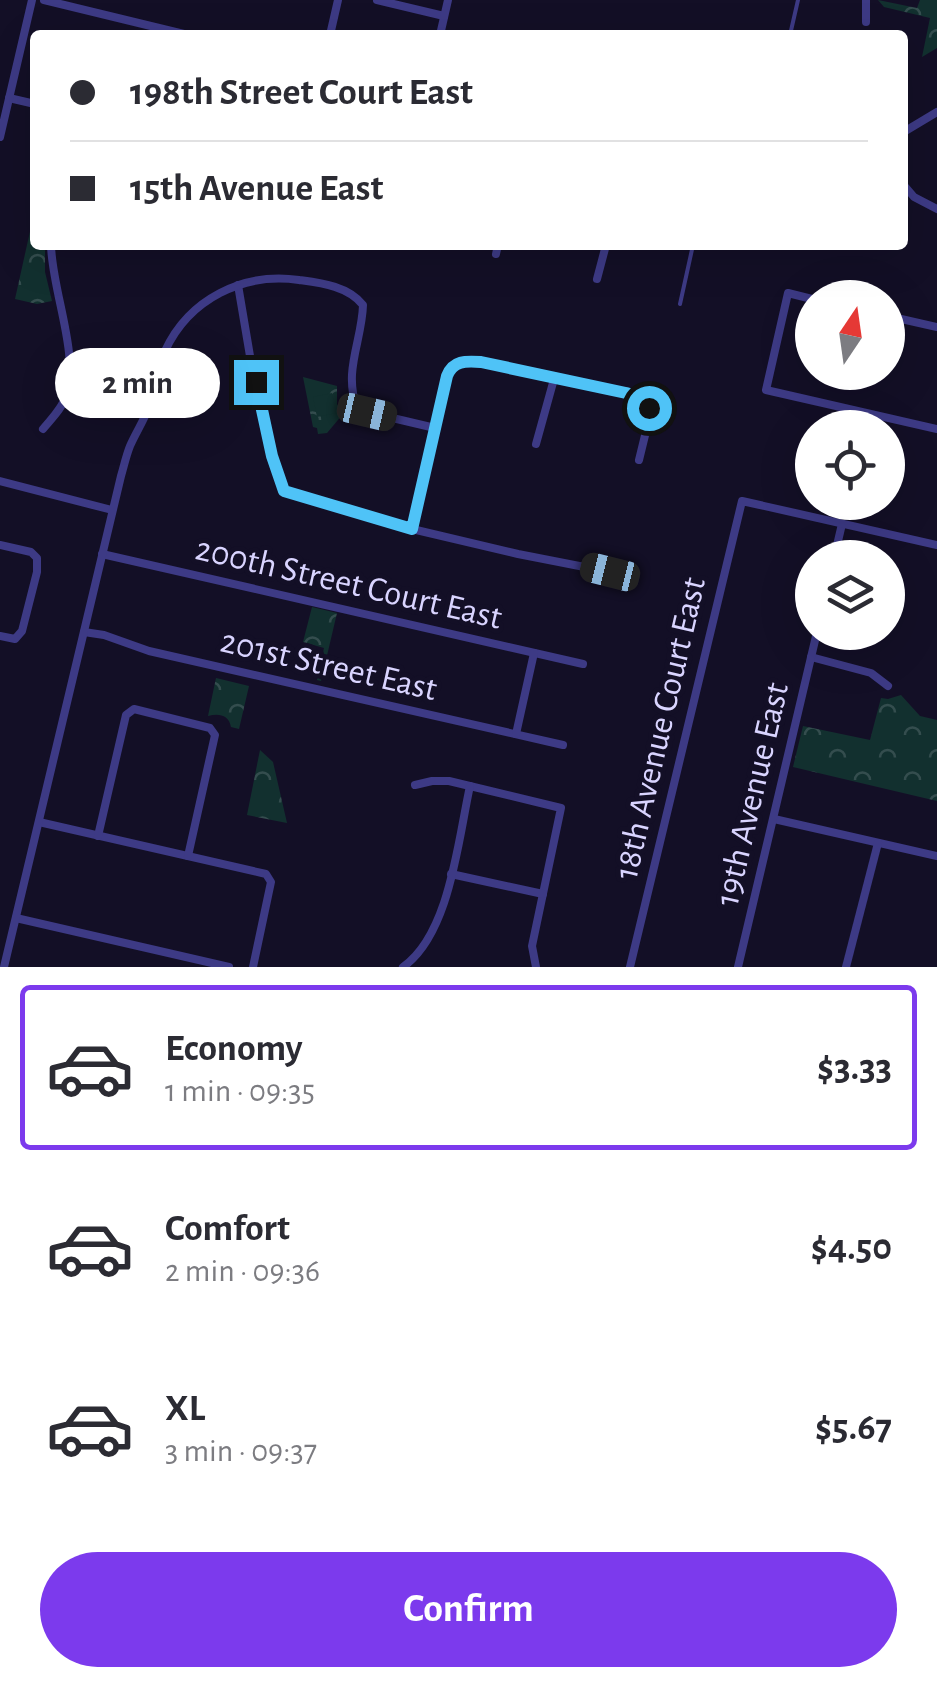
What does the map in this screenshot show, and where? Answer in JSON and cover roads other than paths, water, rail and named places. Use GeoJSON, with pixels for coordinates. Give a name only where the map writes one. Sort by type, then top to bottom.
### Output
{"type":"FeatureCollection","features":[{"type":"Feature","properties":{"kind":"street"},"geometry":{"type":"LineString","coordinates":[[0,137],[32,0]]}},
{"type":"Feature","properties":{"kind":"street"},"geometry":{"type":"LineString","coordinates":[[44,0],[167,30]]}},
{"type":"Feature","properties":{"kind":"street"},"geometry":{"type":"LineString","coordinates":[[331,30],[338,0]]}},
{"type":"Feature","properties":{"kind":"street"},"geometry":{"type":"LineString","coordinates":[[377,0],[444,16]]}},
{"type":"Feature","properties":{"kind":"street"},"geometry":{"type":"LineString","coordinates":[[441,30],[448,0]]}},
{"type":"Feature","properties":{"kind":"street"},"geometry":{"type":"LineString","coordinates":[[866,0],[866,22]]}},
{"type":"Feature","properties":{"kind":"street"},"geometry":{"type":"LineString","coordinates":[[10,98],[30,103]]}},
{"type":"Feature","properties":{"kind":"street"},"geometry":{"type":"LineString","coordinates":[[908,129],[937,112]]}},
{"type":"Feature","properties":{"kind":"street"},"geometry":{"type":"LineString","coordinates":[[908,190],[937,209]]}},
{"type":"Feature","properties":{"kind":"street"},"geometry":{"type":"LineString","coordinates":[[43,429],[64,401],[70,380],[69,347],[52,271],[52,250]]}},
{"type":"Feature","properties":{"kind":"street"},"geometry":{"type":"LineString","coordinates":[[597,280],[605,250]]}},
{"type":"Feature","properties":{"kind":"street"},"geometry":{"type":"LineString","coordinates":[[4,967],[112,510],[130,446],[151,403],[164,352],[187,316],[238,285],[264,279],[305,281],[350,292],[363,305],[351,376],[357,408],[435,428]]}},
{"type":"Feature","properties":{"kind":"street"},"geometry":{"type":"LineString","coordinates":[[238,285],[272,456],[278,480],[287,493],[412,529],[610,572]]}},
{"type":"Feature","properties":{"kind":"street"},"geometry":{"type":"LineString","coordinates":[[795,295],[788,294],[766,390],[937,429]]}},
{"type":"Feature","properties":{"kind":"street"},"geometry":{"type":"LineString","coordinates":[[905,319],[937,326]]}},
{"type":"Feature","properties":{"kind":"street"},"geometry":{"type":"LineString","coordinates":[[412,529],[449,370],[460,362],[481,362],[642,398],[649,408],[649,419],[639,460]]}},
{"type":"Feature","properties":{"kind":"street"},"geometry":{"type":"LineString","coordinates":[[536,444],[554,379]]}},
{"type":"Feature","properties":{"kind":"street"},"geometry":{"type":"LineString","coordinates":[[0,481],[112,510]]}},
{"type":"Feature","properties":{"kind":"street","name":"18th Avenue Court East"},"geometry":{"type":"LineString","coordinates":[[630,967],[742,501],[842,524]]}},
{"type":"Feature","properties":{"kind":"street"},"geometry":{"type":"LineString","coordinates":[[838,540],[842,524],[937,545]]}},
{"type":"Feature","properties":{"kind":"street"},"geometry":{"type":"LineString","coordinates":[[0,544],[30,552],[37,558],[22,632],[15,639],[0,636]]}},
{"type":"Feature","properties":{"kind":"street","name":"200th Street Court East"},"geometry":{"type":"LineString","coordinates":[[102,554],[583,664]]}},
{"type":"Feature","properties":{"kind":"street","name":"201st Street East"},"geometry":{"type":"LineString","coordinates":[[84,632],[149,651],[564,745]]}},
{"type":"Feature","properties":{"kind":"street","name":"19th Avenue East"},"geometry":{"type":"LineString","coordinates":[[738,967],[813,650]]}},
{"type":"Feature","properties":{"kind":"street"},"geometry":{"type":"LineString","coordinates":[[516,734],[534,652]]}},
{"type":"Feature","properties":{"kind":"street"},"geometry":{"type":"LineString","coordinates":[[811,657],[871,673],[888,686]]}},
{"type":"Feature","properties":{"kind":"street"},"geometry":{"type":"LineString","coordinates":[[98,836],[126,715],[134,710],[210,728],[215,735],[188,856]]}},
{"type":"Feature","properties":{"kind":"street"},"geometry":{"type":"LineString","coordinates":[[416,784],[449,781],[561,808],[532,946],[536,967]]}},
{"type":"Feature","properties":{"kind":"street"},"geometry":{"type":"LineString","coordinates":[[403,967],[416,958],[438,921],[470,786]]}},
{"type":"Feature","properties":{"kind":"street"},"geometry":{"type":"LineString","coordinates":[[774,819],[937,856]]}},
{"type":"Feature","properties":{"kind":"street"},"geometry":{"type":"LineString","coordinates":[[39,822],[266,874],[272,882],[254,967]]}},
{"type":"Feature","properties":{"kind":"street"},"geometry":{"type":"LineString","coordinates":[[846,967],[878,842]]}},
{"type":"Feature","properties":{"kind":"street"},"geometry":{"type":"LineString","coordinates":[[451,874],[543,894]]}},
{"type":"Feature","properties":{"kind":"street"},"geometry":{"type":"LineString","coordinates":[[16,918],[229,967]]}},
{"type":"Feature","properties":{"kind":"street"},"geometry":{"type":"LineString","coordinates":[[178,967],[181,956]]}},
{"type":"Feature","properties":{"kind":"lane"},"geometry":{"type":"LineString","coordinates":[[791,30],[798,0]]}},
{"type":"Feature","properties":{"kind":"lane"},"geometry":{"type":"LineString","coordinates":[[680,304],[692,250]]}}]}
